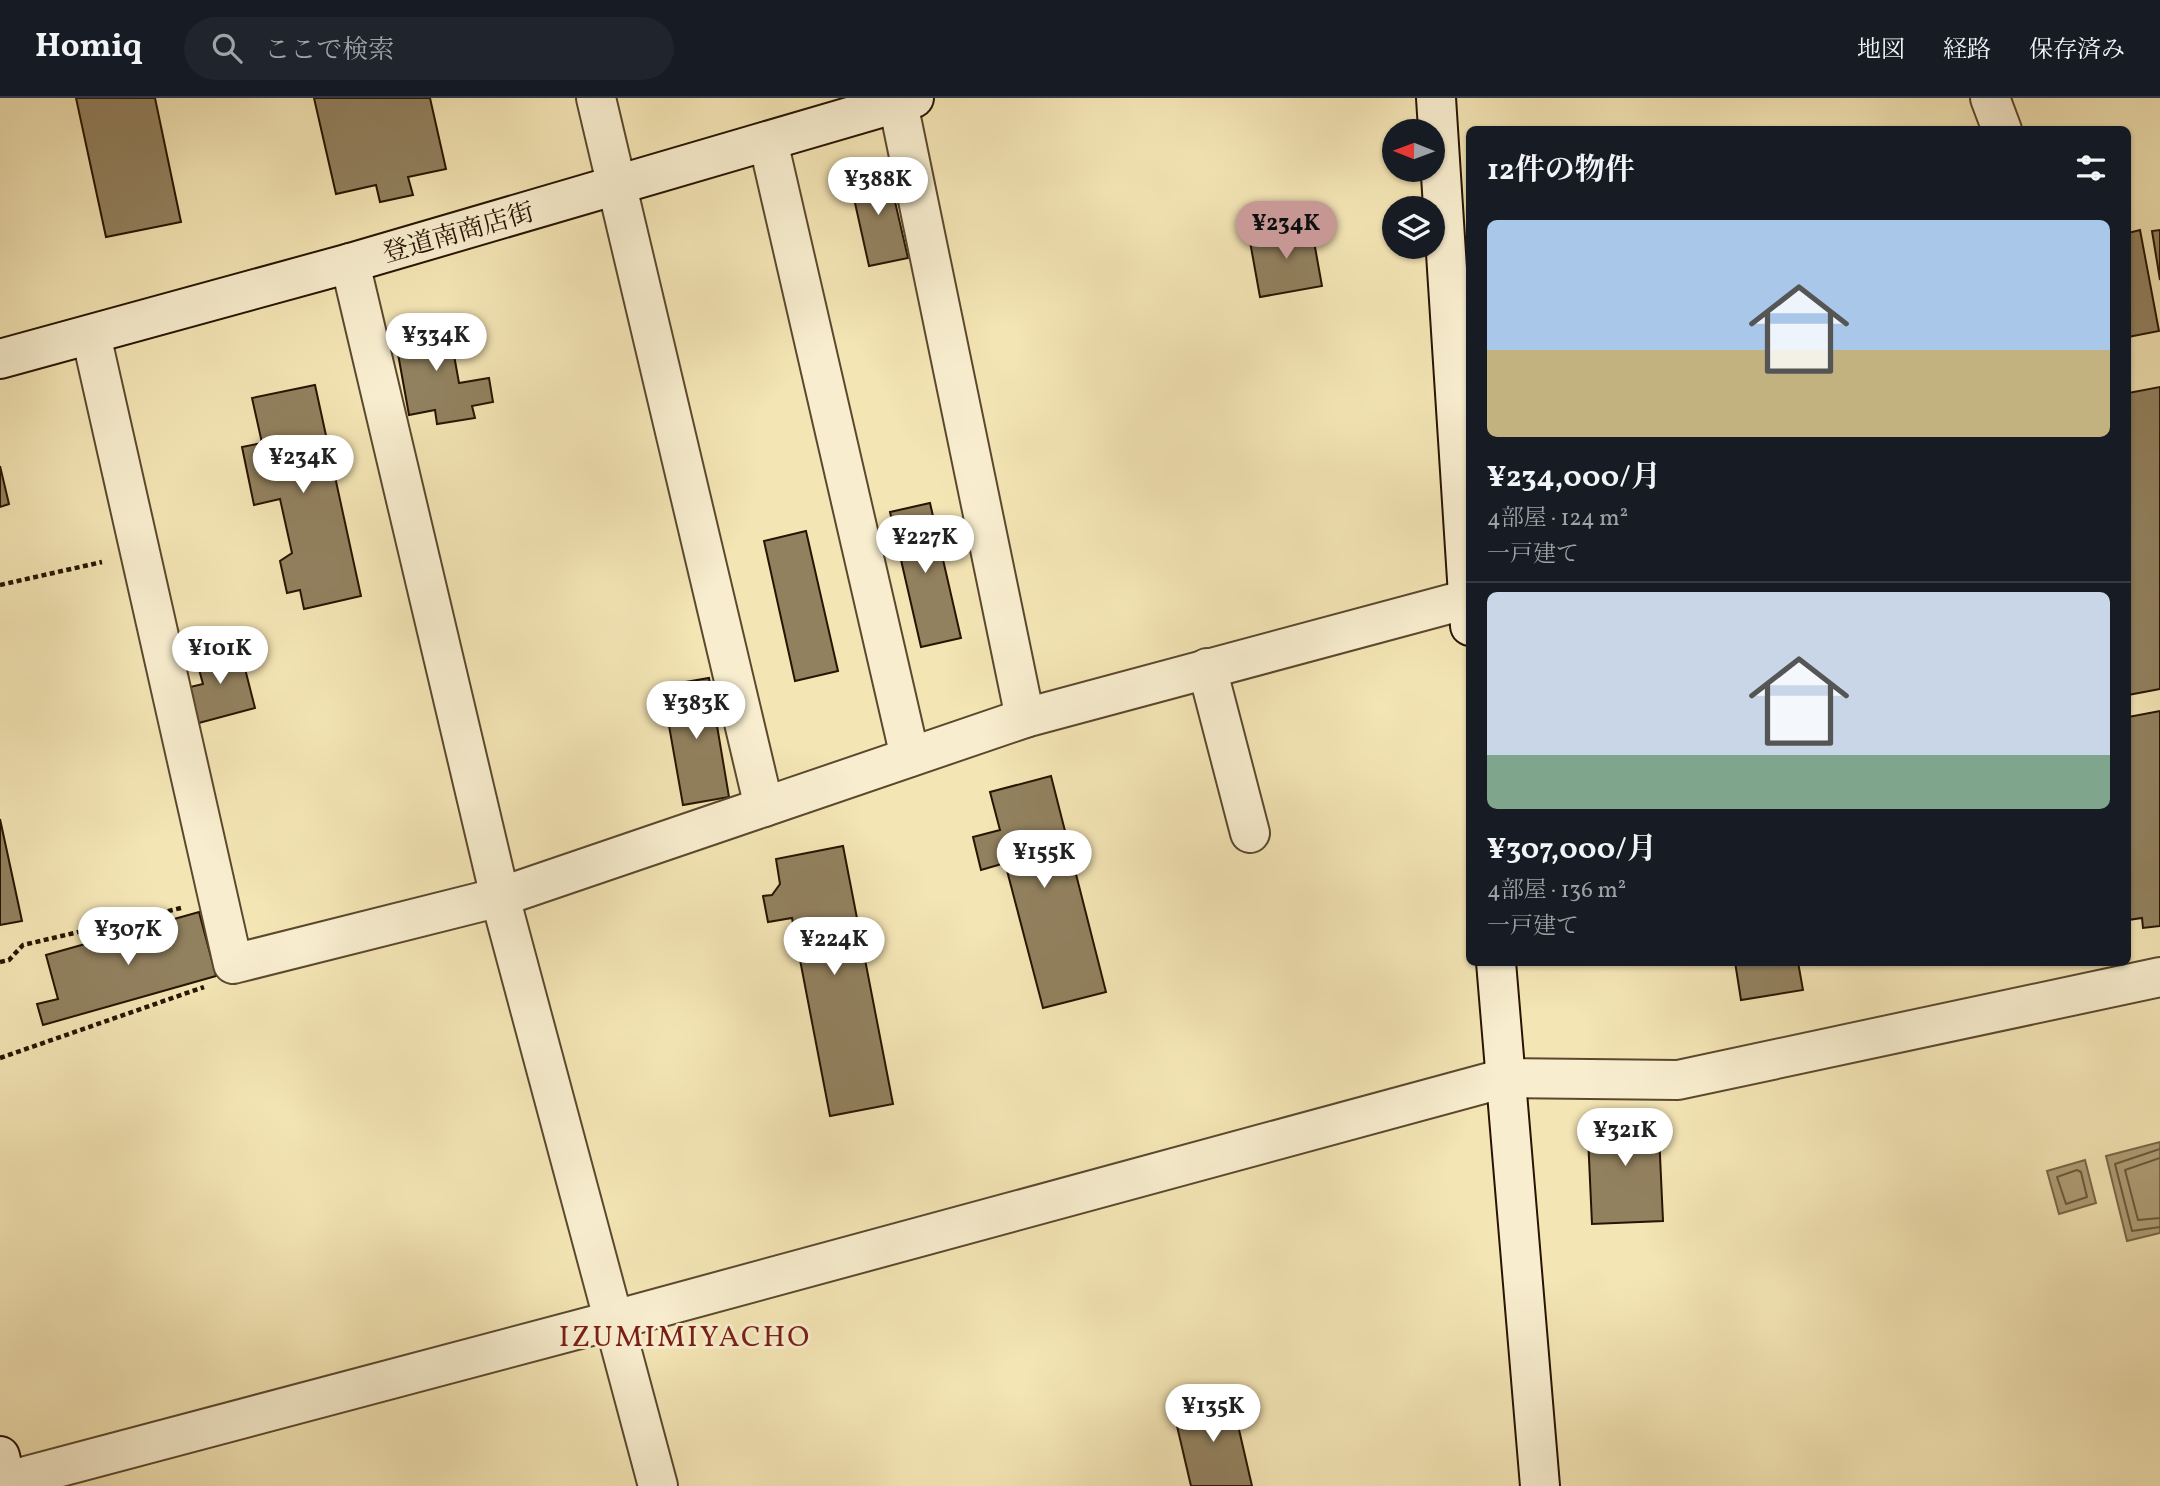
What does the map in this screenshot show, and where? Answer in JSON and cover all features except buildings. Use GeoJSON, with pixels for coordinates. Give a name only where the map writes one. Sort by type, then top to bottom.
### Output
{"type":"FeatureCollection","features":[{"type":"Feature","properties":{"kind":"street"},"geometry":{"type":"LineString","coordinates":[[596,98],[764,807]]}},
{"type":"Feature","properties":{"kind":"street"},"geometry":{"type":"LineString","coordinates":[[1436,98],[1466,565]]}},
{"type":"Feature","properties":{"kind":"street"},"geometry":{"type":"LineString","coordinates":[[1990,98],[2000,126]]}},
{"type":"Feature","properties":{"kind":"street"},"geometry":{"type":"LineString","coordinates":[[906,100],[1025,718]]}},
{"type":"Feature","properties":{"kind":"street","name":"登道南商店街"},"geometry":{"type":"LineString","coordinates":[[0,359],[350,263],[906,100]]}},
{"type":"Feature","properties":{"kind":"street"},"geometry":{"type":"LineString","coordinates":[[768,141],[910,757]]}},
{"type":"Feature","properties":{"kind":"street"},"geometry":{"type":"LineString","coordinates":[[350,263],[499,897],[658,1486]]}},
{"type":"Feature","properties":{"kind":"street"},"geometry":{"type":"LineString","coordinates":[[91,335],[233,964],[499,897],[1025,718],[1208,668],[1466,613]]}},
{"type":"Feature","properties":{"kind":"street"},"geometry":{"type":"LineString","coordinates":[[1208,668],[1250,833]]}},
{"type":"Feature","properties":{"kind":"street"},"geometry":{"type":"LineString","coordinates":[[1496,966],[1540,1486]]}},
{"type":"Feature","properties":{"kind":"street"},"geometry":{"type":"LineString","coordinates":[[3,1477],[614,1320],[1505,1078],[1678,1080],[2160,977]]}},
{"type":"Feature","properties":{"kind":"path"},"geometry":{"type":"LineString","coordinates":[[0,585],[141,554]]}},
{"type":"Feature","properties":{"kind":"path"},"geometry":{"type":"LineString","coordinates":[[0,962],[9,960],[23,945],[219,899]]}},
{"type":"Feature","properties":{"kind":"path"},"geometry":{"type":"LineString","coordinates":[[0,1058],[223,981],[233,964]]}},
{"type":"Feature","properties":{"kind":"water"},"geometry":{"type":"Polygon","coordinates":[[[2160,1142],[2160,1233],[2127,1241],[2106,1156],[2160,1142]]]}},
{"type":"Feature","properties":{"kind":"water"},"geometry":{"type":"Polygon","coordinates":[[[2085,1160],[2096,1203],[2059,1214],[2047,1171],[2085,1160]]]}},
{"type":"Feature","properties":{"kind":"district","name":"IZUMIMIYACHO"},"geometry":{"type":"Point","coordinates":[685,1336]}}]}
